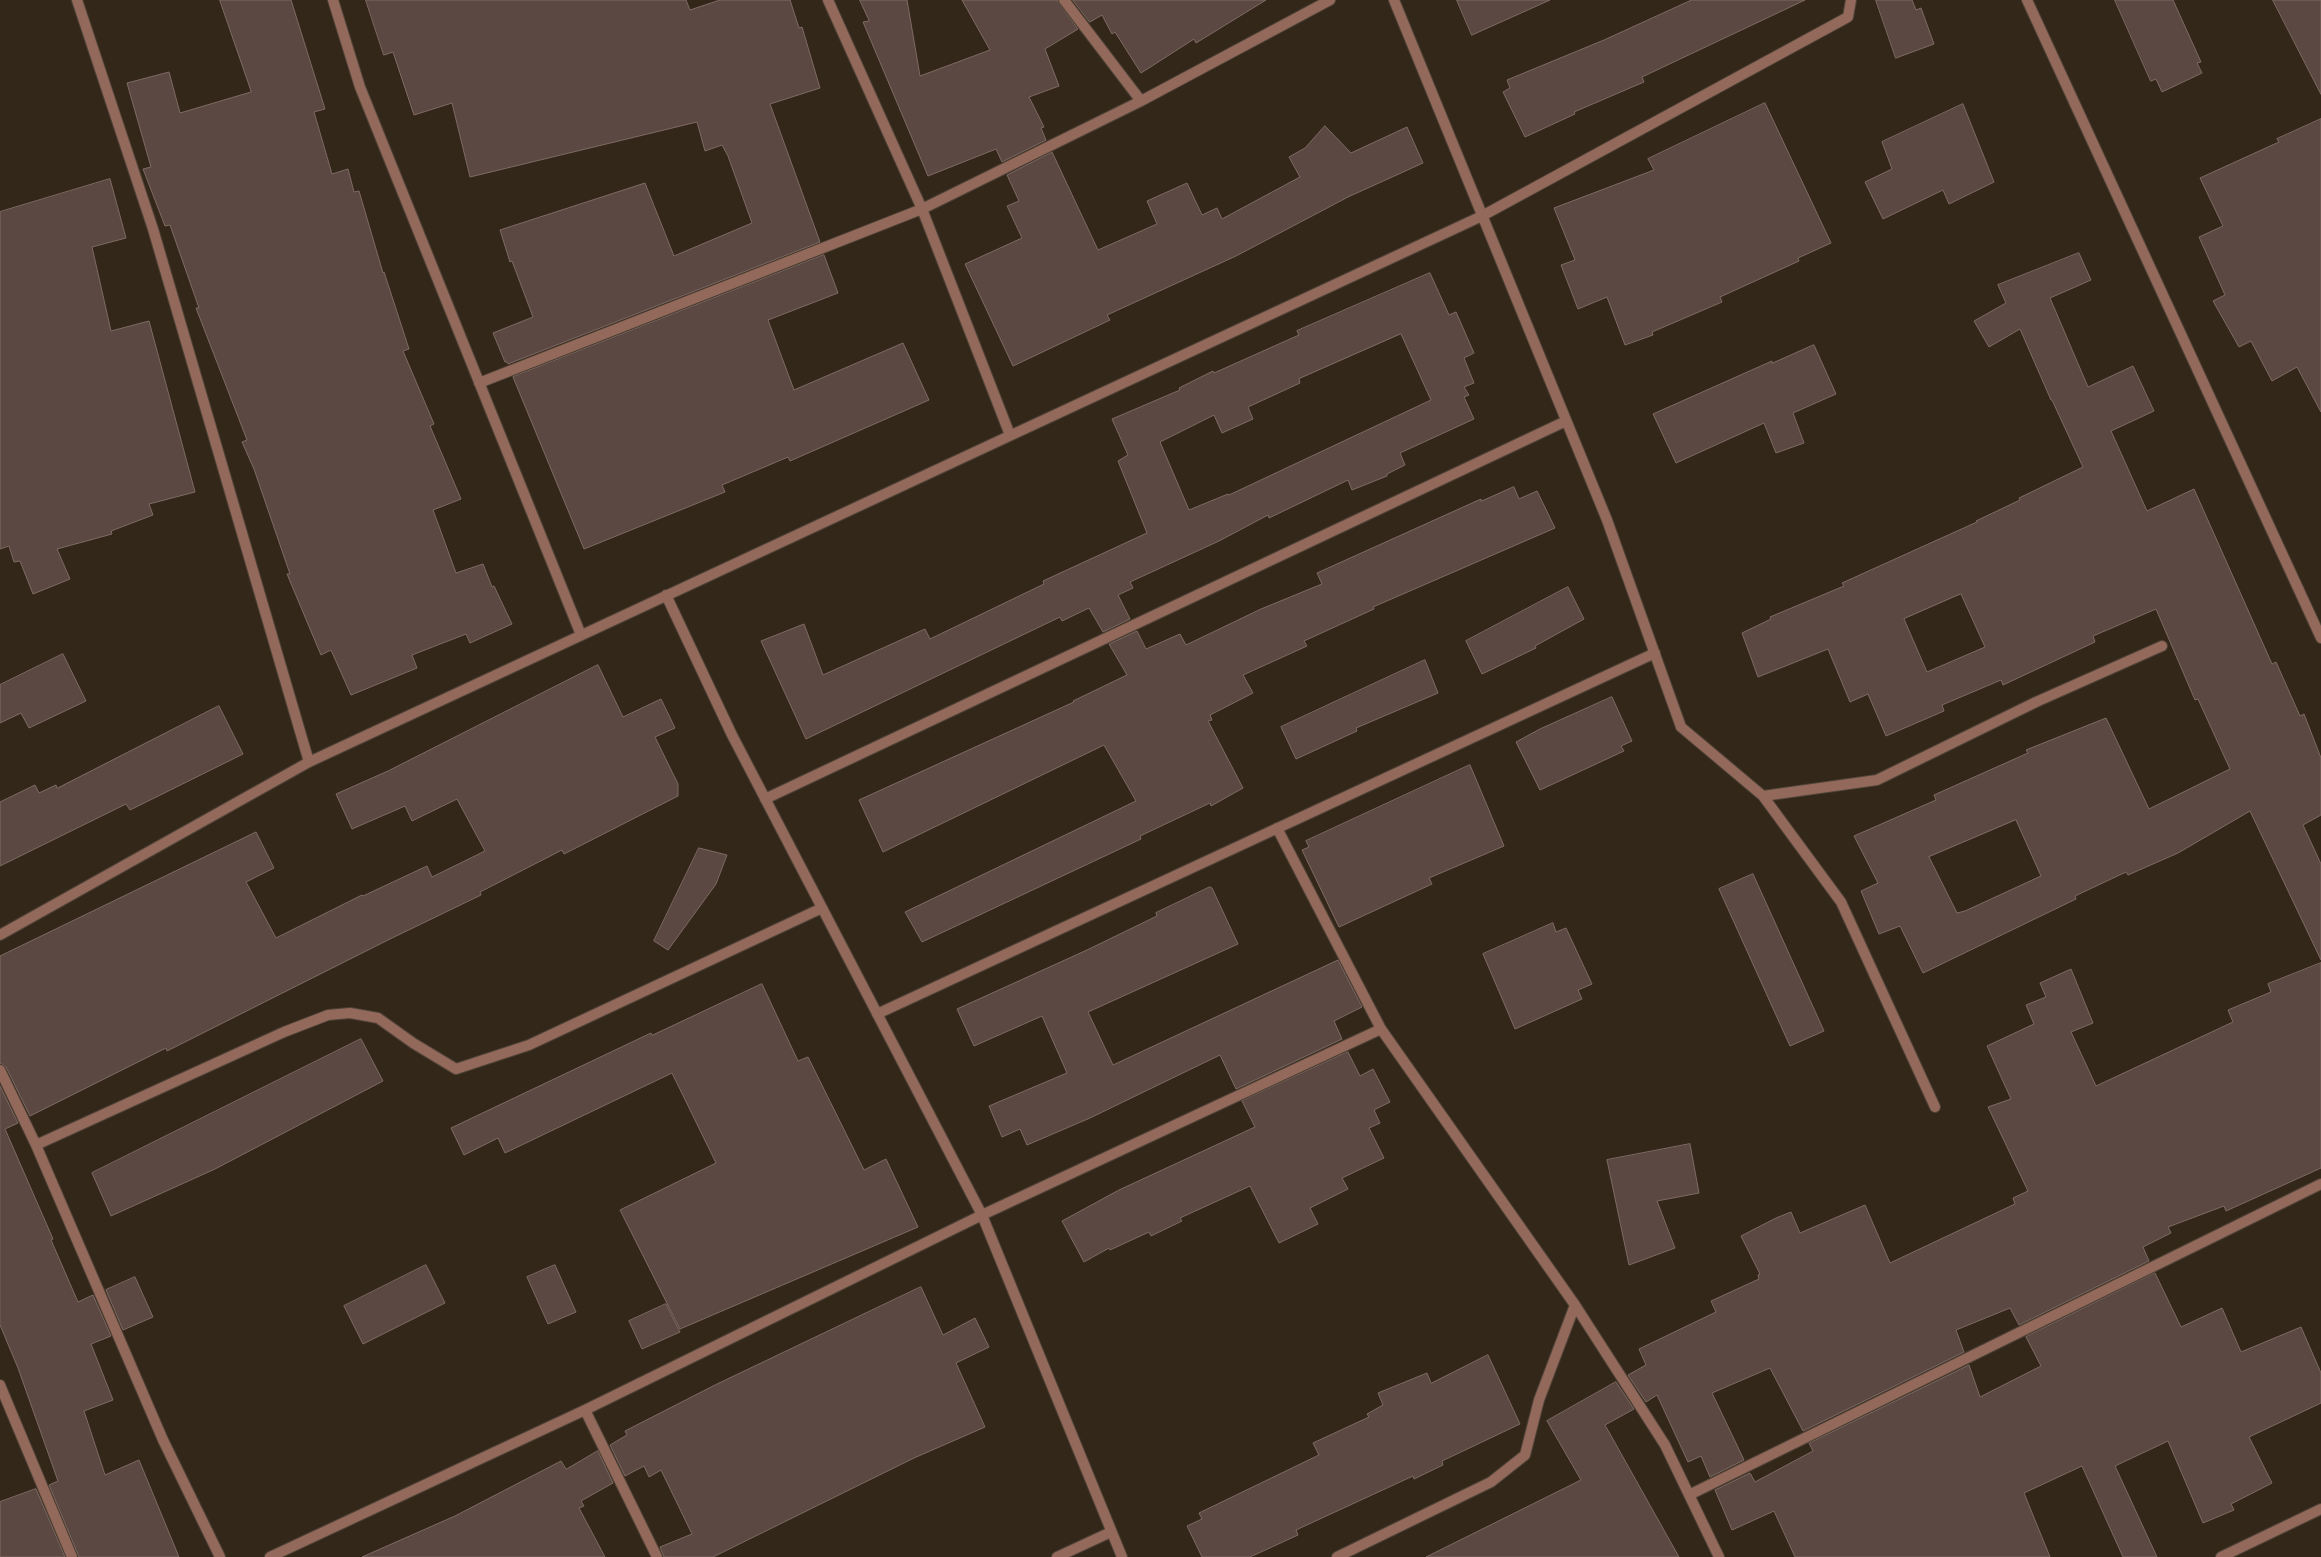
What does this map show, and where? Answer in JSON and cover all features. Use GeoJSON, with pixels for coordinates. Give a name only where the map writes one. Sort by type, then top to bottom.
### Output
{"type":"FeatureCollection","features":[{"type":"Feature","properties":{"kind":"street"},"geometry":{"type":"LineString","coordinates":[[77,0],[153,229],[308,762]]}},
{"type":"Feature","properties":{"kind":"street"},"geometry":{"type":"LineString","coordinates":[[333,0],[360,87],[581,635]]}},
{"type":"Feature","properties":{"kind":"street"},"geometry":{"type":"LineString","coordinates":[[828,0],[922,209],[1010,435]]}},
{"type":"Feature","properties":{"kind":"street"},"geometry":{"type":"LineString","coordinates":[[1064,0],[1141,101]]}},
{"type":"Feature","properties":{"kind":"street"},"geometry":{"type":"LineString","coordinates":[[479,383],[922,209],[1141,101],[1330,0]]}},
{"type":"Feature","properties":{"kind":"street"},"geometry":{"type":"LineString","coordinates":[[1394,0],[1607,520],[1681,727],[1764,796],[1841,902],[1935,1107]]}},
{"type":"Feature","properties":{"kind":"street"},"geometry":{"type":"LineString","coordinates":[[0,935],[308,762],[1482,216],[1848,17],[1851,0]]}},
{"type":"Feature","properties":{"kind":"street"},"geometry":{"type":"LineString","coordinates":[[2027,0],[2321,638]]}},
{"type":"Feature","properties":{"kind":"street"},"geometry":{"type":"LineString","coordinates":[[765,799],[1566,421]]}},
{"type":"Feature","properties":{"kind":"street"},"geometry":{"type":"LineString","coordinates":[[666,595],[732,735],[982,1215],[1122,1557]]}},
{"type":"Feature","properties":{"kind":"street"},"geometry":{"type":"LineString","coordinates":[[1764,796],[1877,780],[2036,702],[2162,646]]}},
{"type":"Feature","properties":{"kind":"street"},"geometry":{"type":"LineString","coordinates":[[877,1014],[1655,653]]}},
{"type":"Feature","properties":{"kind":"street"},"geometry":{"type":"LineString","coordinates":[[1277,828],[1381,1029],[1575,1305],[1665,1444],[1720,1557]]}},
{"type":"Feature","properties":{"kind":"street"},"geometry":{"type":"LineString","coordinates":[[36,1146],[284,1032],[328,1015],[350,1013],[378,1018],[413,1043],[456,1068],[529,1045],[822,908]]}},
{"type":"Feature","properties":{"kind":"street"},"geometry":{"type":"LineString","coordinates":[[270,1557],[585,1410],[982,1215],[1381,1029]]}},
{"type":"Feature","properties":{"kind":"street"},"geometry":{"type":"LineString","coordinates":[[0,1070],[36,1146],[163,1440],[220,1557]]}},
{"type":"Feature","properties":{"kind":"street"},"geometry":{"type":"LineString","coordinates":[[1689,1495],[2321,1184]]}},
{"type":"Feature","properties":{"kind":"street"},"geometry":{"type":"LineString","coordinates":[[1337,1557],[1491,1482],[1525,1455],[1539,1400],[1575,1305]]}},
{"type":"Feature","properties":{"kind":"street"},"geometry":{"type":"LineString","coordinates":[[0,1385],[72,1557]]}},
{"type":"Feature","properties":{"kind":"street"},"geometry":{"type":"LineString","coordinates":[[585,1410],[657,1557]]}},
{"type":"Feature","properties":{"kind":"street"},"geometry":{"type":"LineString","coordinates":[[2221,1557],[2321,1509]]}},
{"type":"Feature","properties":{"kind":"street"},"geometry":{"type":"LineString","coordinates":[[1057,1557],[1112,1532]]}},
{"type":"Feature","properties":{"kind":"building"},"geometry":{"type":"Polygon","coordinates":[[[220,0],[291,0],[325,109],[314,112],[332,174],[348,169],[354,192],[359,191],[383,273],[409,349],[403,351],[434,424],[430,426],[461,499],[433,510],[456,573],[483,564],[492,587],[494,586],[512,624],[470,643],[466,634],[412,655],[417,668],[351,695],[331,650],[321,655],[287,574],[290,574],[254,469],[242,442],[247,440],[196,308],[199,308],[170,225],[165,226],[143,169],[151,167],[127,83],[169,72],[180,113],[251,92],[220,0]]]}},
{"type":"Feature","properties":{"kind":"building"},"geometry":{"type":"Polygon","coordinates":[[[366,0],[686,0],[690,10],[720,0],[790,0],[799,28],[802,27],[820,88],[770,104],[820,242],[508,364],[505,362],[493,333],[533,317],[512,261],[510,262],[500,230],[645,183],[674,256],[752,223],[728,156],[722,145],[705,151],[697,122],[470,177],[452,103],[414,115],[393,52],[384,55],[366,0]]]}},
{"type":"Feature","properties":{"kind":"building"},"geometry":{"type":"Polygon","coordinates":[[[860,0],[907,0],[920,76],[990,50],[962,0],[1057,0],[1078,29],[1045,49],[1059,86],[1029,97],[1044,127],[1041,128],[1046,140],[1002,162],[996,149],[928,176],[863,22],[869,21],[860,0]]]}},
{"type":"Feature","properties":{"kind":"building"},"geometry":{"type":"Polygon","coordinates":[[[1073,0],[1266,0],[1196,43],[1194,39],[1141,73],[1115,32],[1112,34],[1102,15],[1090,22],[1073,0]]]}},
{"type":"Feature","properties":{"kind":"building"},"geometry":{"type":"Polygon","coordinates":[[[1457,0],[1550,0],[1472,35],[1457,0]]]}},
{"type":"Feature","properties":{"kind":"building"},"geometry":{"type":"Polygon","coordinates":[[[1692,0],[1805,0],[1642,77],[1644,82],[1574,112],[1575,114],[1525,137],[1503,92],[1510,88],[1507,80],[1604,40],[1692,0]]]}},
{"type":"Feature","properties":{"kind":"building"},"geometry":{"type":"Polygon","coordinates":[[[1876,0],[1912,0],[1916,10],[1921,8],[1934,44],[1896,58],[1876,0]]]}},
{"type":"Feature","properties":{"kind":"building"},"geometry":{"type":"Polygon","coordinates":[[[2115,0],[2173,0],[2201,62],[2197,63],[2202,73],[2162,92],[2156,79],[2151,81],[2115,0]]]}},
{"type":"Feature","properties":{"kind":"building"},"geometry":{"type":"Polygon","coordinates":[[[2273,0],[2321,0],[2321,94],[2273,0]]]}},
{"type":"Feature","properties":{"kind":"building"},"geometry":{"type":"Polygon","coordinates":[[[1765,103],[1831,243],[1798,258],[1799,261],[1720,297],[1722,302],[1652,332],[1653,335],[1625,345],[1607,297],[1578,309],[1561,265],[1575,260],[1554,208],[1654,170],[1648,159],[1765,103]]]}},
{"type":"Feature","properties":{"kind":"building"},"geometry":{"type":"Polygon","coordinates":[[[1963,104],[1994,182],[1949,204],[1943,190],[1883,219],[1865,182],[1892,169],[1882,142],[1963,104]]]}},
{"type":"Feature","properties":{"kind":"building"},"geometry":{"type":"Polygon","coordinates":[[[2321,119],[2321,412],[2297,367],[2272,381],[2251,341],[2239,347],[2213,301],[2225,295],[2199,237],[2223,226],[2200,178],[2279,142],[2277,139],[2321,119]]]}},
{"type":"Feature","properties":{"kind":"building"},"geometry":{"type":"Polygon","coordinates":[[[1325,126],[1351,153],[1407,127],[1423,163],[1348,197],[1236,256],[1107,315],[1110,320],[1013,366],[965,264],[1022,238],[1007,206],[1019,201],[1007,175],[1052,152],[1098,250],[1157,224],[1147,201],[1187,183],[1202,215],[1217,208],[1222,219],[1300,177],[1289,157],[1305,148],[1325,126]]]}},
{"type":"Feature","properties":{"kind":"building"},"geometry":{"type":"Polygon","coordinates":[[[110,179],[126,238],[92,247],[111,331],[149,321],[195,492],[149,504],[153,515],[111,531],[112,534],[57,549],[70,579],[33,594],[20,561],[14,562],[9,546],[0,549],[0,212],[110,179]]]}},
{"type":"Feature","properties":{"kind":"building"},"geometry":{"type":"Polygon","coordinates":[[[2079,253],[2091,280],[2050,298],[2088,387],[2133,366],[2154,411],[2111,431],[2147,511],[2194,489],[2272,664],[2276,662],[2300,716],[2304,714],[2321,758],[2321,815],[2303,825],[2321,864],[2321,960],[2250,811],[2178,853],[2128,875],[2126,872],[2075,896],[2076,899],[1923,973],[1900,926],[1879,934],[1861,891],[1878,883],[1854,836],[1936,800],[1934,795],[2028,753],[2026,750],[2106,718],[2149,809],[2230,769],[2198,699],[2195,700],[2156,609],[2093,636],[2095,642],[2003,685],[2001,680],[1942,705],[1944,711],[1886,736],[1868,694],[1850,702],[1828,649],[1758,677],[1742,633],[1771,619],[1770,617],[1844,586],[1842,583],[1977,522],[2020,500],[2019,498],[2083,467],[2020,329],[1989,347],[1974,321],[2006,303],[1998,285],[2079,253]],[[1961,594],[1904,619],[1927,672],[1985,647],[1961,594]],[[2016,820],[1929,857],[1957,913],[2041,876],[2016,820]]]}},
{"type":"Feature","properties":{"kind":"building"},"geometry":{"type":"Polygon","coordinates":[[[824,255],[838,293],[768,320],[794,390],[903,343],[929,400],[790,461],[788,457],[722,485],[725,492],[584,549],[513,377],[824,255]]]}},
{"type":"Feature","properties":{"kind":"building"},"geometry":{"type":"Polygon","coordinates":[[[1430,273],[1449,315],[1456,312],[1474,353],[1464,358],[1474,383],[1464,387],[1469,395],[1464,397],[1474,419],[1400,453],[1405,465],[1387,474],[1387,476],[1352,490],[1348,480],[1269,518],[1268,515],[1219,541],[1130,582],[1133,588],[1118,595],[1130,619],[1103,632],[1089,608],[1062,621],[1060,617],[806,739],[761,641],[804,624],[823,675],[925,629],[930,639],[1044,584],[1043,581],[1147,533],[1118,461],[1128,455],[1112,419],[1180,390],[1179,388],[1213,371],[1214,373],[1299,335],[1297,331],[1430,273]],[[1401,334],[1299,379],[1300,383],[1248,407],[1253,419],[1222,433],[1214,415],[1160,442],[1189,510],[1229,495],[1431,400],[1401,334]]]}},
{"type":"Feature","properties":{"kind":"building"},"geometry":{"type":"Polygon","coordinates":[[[1814,345],[1836,394],[1793,413],[1804,443],[1776,453],[1764,423],[1676,463],[1653,414],[1772,361],[1772,363],[1814,345]]]}},
{"type":"Feature","properties":{"kind":"building"},"geometry":{"type":"Polygon","coordinates":[[[1514,487],[1519,499],[1537,491],[1555,528],[1373,607],[1374,609],[1304,641],[1307,646],[1243,675],[1253,693],[1210,715],[1212,720],[1208,721],[1243,788],[1211,806],[1210,803],[1140,836],[1141,839],[922,942],[905,912],[1136,801],[1104,745],[883,852],[859,800],[1074,702],[1127,675],[1109,644],[1137,631],[1146,649],[1180,634],[1186,645],[1261,609],[1322,584],[1317,573],[1481,499],[1481,501],[1514,487]]]}},
{"type":"Feature","properties":{"kind":"building"},"geometry":{"type":"Polygon","coordinates":[[[1568,587],[1584,619],[1535,646],[1536,648],[1482,674],[1466,641],[1568,587]]]}},
{"type":"Feature","properties":{"kind":"building"},"geometry":{"type":"Polygon","coordinates":[[[63,654],[86,701],[29,728],[21,713],[0,723],[0,685],[63,654]]]}},
{"type":"Feature","properties":{"kind":"building"},"geometry":{"type":"Polygon","coordinates":[[[1425,660],[1438,693],[1356,728],[1357,731],[1296,759],[1281,727],[1425,660]]]}},
{"type":"Feature","properties":{"kind":"building"},"geometry":{"type":"Polygon","coordinates":[[[598,665],[623,717],[661,699],[675,728],[655,737],[678,784],[678,796],[564,854],[562,850],[480,892],[481,895],[167,1051],[166,1048],[30,1116],[6,1067],[0,1063],[0,956],[256,832],[274,868],[246,882],[276,938],[362,895],[427,866],[432,877],[485,851],[457,799],[412,821],[405,806],[352,829],[336,794],[388,771],[598,665]]]}},
{"type":"Feature","properties":{"kind":"building"},"geometry":{"type":"Polygon","coordinates":[[[1612,697],[1632,741],[1621,746],[1624,751],[1540,790],[1516,742],[1540,729],[1612,697]]]}},
{"type":"Feature","properties":{"kind":"building"},"geometry":{"type":"Polygon","coordinates":[[[219,706],[243,754],[130,810],[126,804],[0,866],[0,802],[35,785],[39,793],[56,785],[57,788],[219,706]]]}},
{"type":"Feature","properties":{"kind":"building"},"geometry":{"type":"Polygon","coordinates":[[[1470,765],[1504,846],[1429,878],[1432,884],[1339,927],[1302,850],[1309,847],[1306,841],[1470,765]]]}},
{"type":"Feature","properties":{"kind":"building"},"geometry":{"type":"Polygon","coordinates":[[[699,848],[727,855],[716,884],[668,950],[654,941],[699,848]]]}},
{"type":"Feature","properties":{"kind":"building"},"geometry":{"type":"Polygon","coordinates":[[[1753,874],[1824,1031],[1790,1046],[1719,889],[1753,874]]]}},
{"type":"Feature","properties":{"kind":"building"},"geometry":{"type":"Polygon","coordinates":[[[1210,887],[1238,944],[1088,1012],[1113,1065],[1338,960],[1362,1007],[1334,1021],[1342,1039],[1236,1089],[1220,1055],[1090,1118],[1027,1145],[1020,1129],[1002,1137],[989,1106],[1067,1073],[1042,1016],[974,1046],[957,1009],[1087,950],[1157,916],[1156,913],[1210,887]]]}},
{"type":"Feature","properties":{"kind":"building"},"geometry":{"type":"Polygon","coordinates":[[[1553,923],[1556,932],[1566,928],[1592,984],[1578,990],[1582,999],[1515,1029],[1483,954],[1553,923]]]}},
{"type":"Feature","properties":{"kind":"building"},"geometry":{"type":"Polygon","coordinates":[[[2321,963],[2321,1168],[2226,1211],[2224,1206],[2168,1227],[2171,1233],[2143,1247],[2149,1261],[2019,1325],[2010,1308],[1956,1330],[1964,1352],[1803,1431],[1770,1368],[1712,1393],[1744,1460],[1710,1477],[1701,1456],[1688,1462],[1657,1395],[1646,1402],[1628,1375],[1646,1365],[1639,1349],[1716,1312],[1711,1301],[1759,1279],[1758,1275],[1760,1274],[1741,1236],[1776,1218],[1791,1212],[1800,1233],[1865,1205],[1890,1263],[2015,1204],[2013,1198],[2028,1191],[1988,1107],[2011,1099],[1987,1046],[2034,1024],[2026,1005],[2046,997],[2040,983],[2071,969],[2093,1023],[2071,1032],[2096,1086],[2233,1022],[2228,1010],[2271,992],[2268,984],[2321,963]]]}},
{"type":"Feature","properties":{"kind":"building"},"geometry":{"type":"Polygon","coordinates":[[[762,984],[798,1061],[808,1057],[864,1170],[886,1159],[918,1227],[680,1329],[620,1210],[716,1163],[672,1073],[505,1153],[498,1138],[464,1155],[451,1128],[651,1033],[652,1035],[762,984]]]}},
{"type":"Feature","properties":{"kind":"building"},"geometry":{"type":"Polygon","coordinates":[[[361,1039],[383,1081],[215,1169],[111,1216],[92,1173],[361,1039]]]}},
{"type":"Feature","properties":{"kind":"building"},"geometry":{"type":"Polygon","coordinates":[[[1348,1052],[1360,1076],[1373,1069],[1390,1102],[1374,1110],[1380,1123],[1369,1128],[1384,1158],[1342,1178],[1348,1189],[1310,1208],[1318,1224],[1279,1243],[1250,1186],[1180,1218],[1182,1221],[1151,1236],[1149,1232],[1110,1250],[1109,1248],[1084,1262],[1062,1221],[1119,1190],[1255,1127],[1242,1101],[1348,1052]]]}},
{"type":"Feature","properties":{"kind":"building"},"geometry":{"type":"Polygon","coordinates":[[[0,1086],[18,1123],[5,1129],[78,1302],[93,1295],[111,1336],[91,1344],[113,1400],[84,1411],[105,1475],[139,1460],[179,1557],[79,1557],[49,1485],[58,1481],[18,1368],[0,1325],[0,1086]]]}},
{"type":"Feature","properties":{"kind":"building"},"geometry":{"type":"Polygon","coordinates":[[[1690,1144],[1699,1193],[1657,1201],[1675,1248],[1629,1265],[1607,1160],[1690,1144]]]}},
{"type":"Feature","properties":{"kind":"building"},"geometry":{"type":"Polygon","coordinates":[[[426,1265],[445,1303],[363,1344],[344,1306],[426,1265]]]}},
{"type":"Feature","properties":{"kind":"building"},"geometry":{"type":"Polygon","coordinates":[[[555,1265],[576,1312],[548,1324],[527,1277],[555,1265]]]}},
{"type":"Feature","properties":{"kind":"building"},"geometry":{"type":"Polygon","coordinates":[[[2155,1273],[2181,1327],[2222,1308],[2241,1352],[2301,1327],[2321,1373],[2321,1403],[2249,1437],[2272,1483],[2231,1504],[2234,1510],[2203,1523],[2168,1441],[2115,1466],[2157,1557],[2123,1557],[2082,1466],[2024,1493],[2050,1557],[1795,1557],[1774,1511],[1732,1530],[1715,1490],[1750,1473],[1755,1482],[1813,1451],[1809,1443],[1969,1365],[1980,1397],[2041,1366],[2026,1337],[2155,1273]]]}},
{"type":"Feature","properties":{"kind":"building"},"geometry":{"type":"Polygon","coordinates":[[[135,1277],[153,1317],[123,1330],[106,1290],[135,1277]]]}},
{"type":"Feature","properties":{"kind":"building"},"geometry":{"type":"Polygon","coordinates":[[[921,1287],[943,1335],[975,1318],[989,1347],[956,1363],[985,1427],[914,1458],[713,1557],[664,1557],[660,1547],[692,1534],[661,1470],[649,1477],[644,1466],[625,1476],[610,1445],[627,1435],[625,1431],[715,1385],[921,1287]]]}},
{"type":"Feature","properties":{"kind":"building"},"geometry":{"type":"Polygon","coordinates":[[[666,1304],[680,1332],[642,1349],[629,1321],[666,1304]]]}},
{"type":"Feature","properties":{"kind":"building"},"geometry":{"type":"Polygon","coordinates":[[[1488,1355],[1520,1424],[1442,1461],[1443,1465],[1414,1479],[1413,1476],[1296,1530],[1298,1535],[1250,1557],[1202,1557],[1187,1526],[1202,1519],[1199,1513],[1319,1455],[1313,1443],[1369,1417],[1367,1414],[1383,1405],[1378,1393],[1427,1373],[1431,1383],[1488,1355]]]}},
{"type":"Feature","properties":{"kind":"building"},"geometry":{"type":"Polygon","coordinates":[[[1616,1382],[1634,1409],[1605,1425],[1679,1557],[1426,1557],[1581,1480],[1547,1421],[1616,1382]]]}},
{"type":"Feature","properties":{"kind":"building"},"geometry":{"type":"Polygon","coordinates":[[[598,1451],[613,1483],[581,1501],[584,1506],[579,1508],[605,1557],[362,1557],[455,1516],[561,1461],[566,1469],[598,1451]]]}},
{"type":"Feature","properties":{"kind":"building"},"geometry":{"type":"Polygon","coordinates":[[[36,1489],[65,1557],[0,1557],[0,1502],[36,1489]]]}}]}
